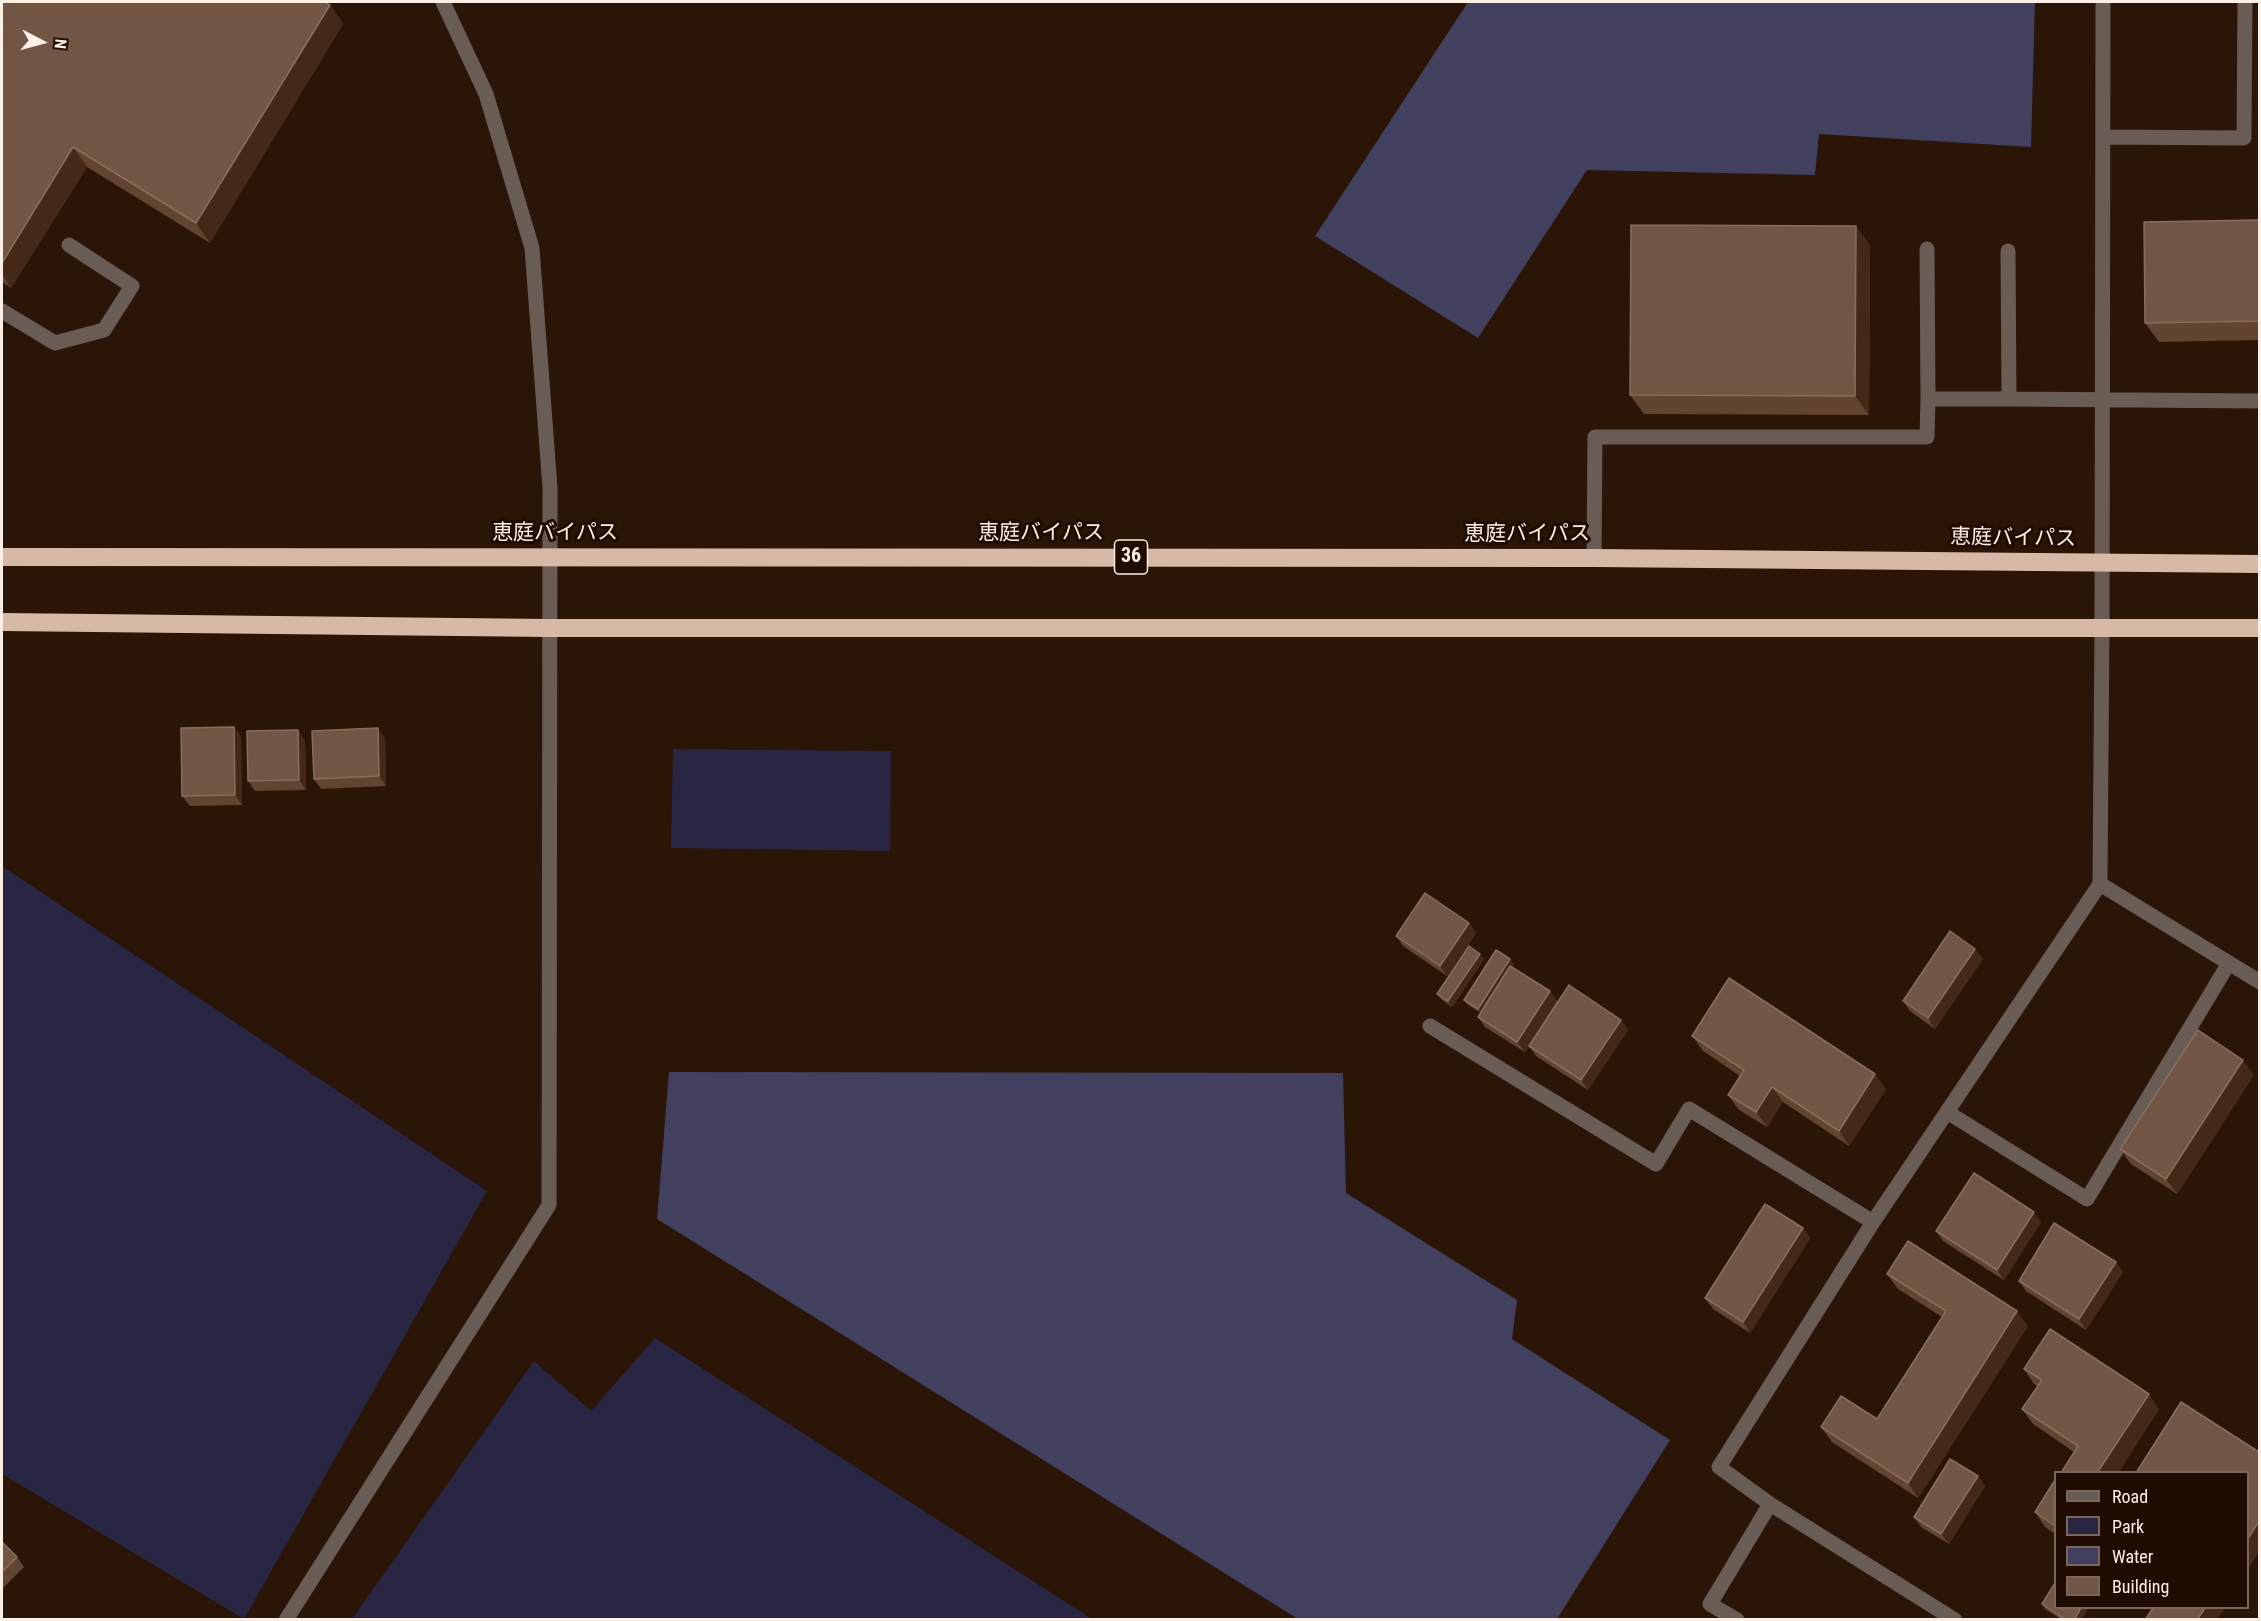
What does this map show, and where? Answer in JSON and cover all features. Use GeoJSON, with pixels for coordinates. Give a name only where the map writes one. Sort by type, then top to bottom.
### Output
{"type":"FeatureCollection","features":[{"type":"Feature","properties":{"kind":"highway","name":"恵庭バイパス"},"geometry":{"type":"LineString","coordinates":[[2,557],[1594,558],[2259,564]]}},
{"type":"Feature","properties":{"kind":"highway"},"geometry":{"type":"LineString","coordinates":[[2,622],[549,628],[2259,628]]}},
{"type":"Feature","properties":{"kind":"street"},"geometry":{"type":"LineString","coordinates":[[286,1620],[549,1205],[550,488],[532,248],[486,94],[443,2]]}},
{"type":"Feature","properties":{"kind":"street"},"geometry":{"type":"LineString","coordinates":[[1955,1620],[1770,1504],[1719,1467],[1873,1222],[2100,884],[2103,2]]}},
{"type":"Feature","properties":{"kind":"street"},"geometry":{"type":"LineString","coordinates":[[2103,137],[2244,138],[2245,2]]}},
{"type":"Feature","properties":{"kind":"street"},"geometry":{"type":"LineString","coordinates":[[2,311],[55,343],[104,330],[132,286],[69,245]]}},
{"type":"Feature","properties":{"kind":"street"},"geometry":{"type":"LineString","coordinates":[[1594,558],[1595,437],[1927,437],[1928,249]]}},
{"type":"Feature","properties":{"kind":"street"},"geometry":{"type":"LineString","coordinates":[[2008,251],[2008,399]]}},
{"type":"Feature","properties":{"kind":"street"},"geometry":{"type":"LineString","coordinates":[[1928,399],[2259,401]]}},
{"type":"Feature","properties":{"kind":"street"},"geometry":{"type":"LineString","coordinates":[[2100,884],[2259,982]]}},
{"type":"Feature","properties":{"kind":"street"},"geometry":{"type":"LineString","coordinates":[[1947,1112],[2087,1200],[2229,963]]}},
{"type":"Feature","properties":{"kind":"street"},"geometry":{"type":"LineString","coordinates":[[1430,1026],[1656,1164],[1689,1109],[1873,1222]]}},
{"type":"Feature","properties":{"kind":"street"},"geometry":{"type":"LineString","coordinates":[[1737,1620],[1710,1604],[1770,1504]]}},
{"type":"Feature","properties":{"kind":"green space"},"geometry":{"type":"Polygon","coordinates":[[[673,749],[891,751],[890,851],[671,848],[673,749]]]}},
{"type":"Feature","properties":{"kind":"green space"},"geometry":{"type":"Polygon","coordinates":[[[2,866],[487,1191],[244,1619],[2,1474],[2,866]]]}},
{"type":"Feature","properties":{"kind":"green space"},"geometry":{"type":"Polygon","coordinates":[[[655,1338],[1092,1619],[352,1619],[534,1361],[591,1411],[655,1338]]]}},
{"type":"Feature","properties":{"kind":"water"},"geometry":{"type":"Polygon","coordinates":[[[1468,2],[2035,2],[2031,147],[1819,134],[1815,175],[1587,170],[1478,338],[1315,236],[1468,2]]]}},
{"type":"Feature","properties":{"kind":"water"},"geometry":{"type":"Polygon","coordinates":[[[669,1072],[1343,1073],[1346,1193],[1517,1300],[1512,1339],[1670,1440],[1557,1619],[1298,1619],[657,1219],[669,1072]]]}},
{"type":"Feature","properties":{"kind":"building"},"geometry":{"type":"Polygon","coordinates":[[[2,2],[324,2],[330,5],[196,223],[73,147],[2,263],[2,2]]]}},
{"type":"Feature","properties":{"kind":"building"},"geometry":{"type":"Polygon","coordinates":[[[2259,220],[2259,321],[2145,323],[2144,222],[2259,220]]]}},
{"type":"Feature","properties":{"kind":"building"},"geometry":{"type":"Polygon","coordinates":[[[1631,225],[1856,226],[1855,396],[1630,395],[1631,225]]]}},
{"type":"Feature","properties":{"kind":"building"},"geometry":{"type":"Polygon","coordinates":[[[234,727],[235,795],[182,796],[181,728],[234,727]]]}},
{"type":"Feature","properties":{"kind":"building"},"geometry":{"type":"Polygon","coordinates":[[[378,728],[379,776],[314,779],[312,731],[378,728]]]}},
{"type":"Feature","properties":{"kind":"building"},"geometry":{"type":"Polygon","coordinates":[[[298,730],[299,780],[248,781],[247,731],[298,730]]]}},
{"type":"Feature","properties":{"kind":"building"},"geometry":{"type":"Polygon","coordinates":[[[1425,893],[1469,923],[1440,966],[1396,936],[1425,893]]]}},
{"type":"Feature","properties":{"kind":"building"},"geometry":{"type":"Polygon","coordinates":[[[1950,931],[1975,949],[1928,1018],[1903,1001],[1950,931]]]}},
{"type":"Feature","properties":{"kind":"building"},"geometry":{"type":"Polygon","coordinates":[[[1469,946],[1480,954],[1448,1001],[1437,994],[1469,946]]]}},
{"type":"Feature","properties":{"kind":"building"},"geometry":{"type":"Polygon","coordinates":[[[1496,950],[1510,959],[1478,1009],[1464,1000],[1496,950]]]}},
{"type":"Feature","properties":{"kind":"building"},"geometry":{"type":"Polygon","coordinates":[[[1510,966],[1550,991],[1517,1042],[1478,1017],[1510,966]]]}},
{"type":"Feature","properties":{"kind":"building"},"geometry":{"type":"Polygon","coordinates":[[[1729,978],[1875,1074],[1839,1131],[1772,1087],[1756,1112],[1728,1095],[1744,1070],[1692,1036],[1729,978]]]}},
{"type":"Feature","properties":{"kind":"building"},"geometry":{"type":"Polygon","coordinates":[[[1569,985],[1621,1020],[1581,1080],[1529,1046],[1569,985]]]}},
{"type":"Feature","properties":{"kind":"building"},"geometry":{"type":"Polygon","coordinates":[[[2198,1030],[2243,1060],[2166,1179],[2120,1149],[2198,1030]]]}},
{"type":"Feature","properties":{"kind":"building"},"geometry":{"type":"Polygon","coordinates":[[[1974,1173],[2034,1212],[1997,1270],[1936,1231],[1974,1173]]]}},
{"type":"Feature","properties":{"kind":"building"},"geometry":{"type":"Polygon","coordinates":[[[1765,1204],[1803,1228],[1743,1322],[1705,1298],[1765,1204]]]}},
{"type":"Feature","properties":{"kind":"building"},"geometry":{"type":"Polygon","coordinates":[[[2054,1223],[2116,1262],[2079,1319],[2019,1281],[2054,1223]]]}},
{"type":"Feature","properties":{"kind":"building"},"geometry":{"type":"Polygon","coordinates":[[[1908,1241],[2017,1311],[1908,1483],[1821,1427],[1841,1396],[1877,1419],[1946,1311],[1887,1274],[1908,1241]]]}},
{"type":"Feature","properties":{"kind":"building"},"geometry":{"type":"Polygon","coordinates":[[[2050,1329],[2149,1394],[2098,1471],[2062,1471],[2078,1446],[2022,1409],[2042,1380],[2024,1369],[2050,1329]]]}},
{"type":"Feature","properties":{"kind":"building"},"geometry":{"type":"Polygon","coordinates":[[[2181,1402],[2259,1452],[2259,1521],[2249,1537],[2249,1471],[2137,1471],[2181,1402]]]}},
{"type":"Feature","properties":{"kind":"building"},"geometry":{"type":"Polygon","coordinates":[[[1950,1459],[1978,1476],[1941,1534],[1914,1517],[1950,1459]]]}},
{"type":"Feature","properties":{"kind":"building"},"geometry":{"type":"Polygon","coordinates":[[[2054,1482],[2054,1525],[2035,1512],[2054,1482]]]}},
{"type":"Feature","properties":{"kind":"building"},"geometry":{"type":"Polygon","coordinates":[[[2,1542],[17,1557],[2,1572],[2,1542]]]}},
{"type":"Feature","properties":{"kind":"building"},"geometry":{"type":"Polygon","coordinates":[[[2054,1585],[2054,1609],[2080,1609],[2074,1620],[2066,1620],[2042,1604],[2054,1585]]]}},
{"type":"Feature","properties":{"kind":"building"},"geometry":{"type":"Polygon","coordinates":[[[2152,1609],[2204,1609],[2197,1620],[2145,1620],[2152,1609]]]}}]}
